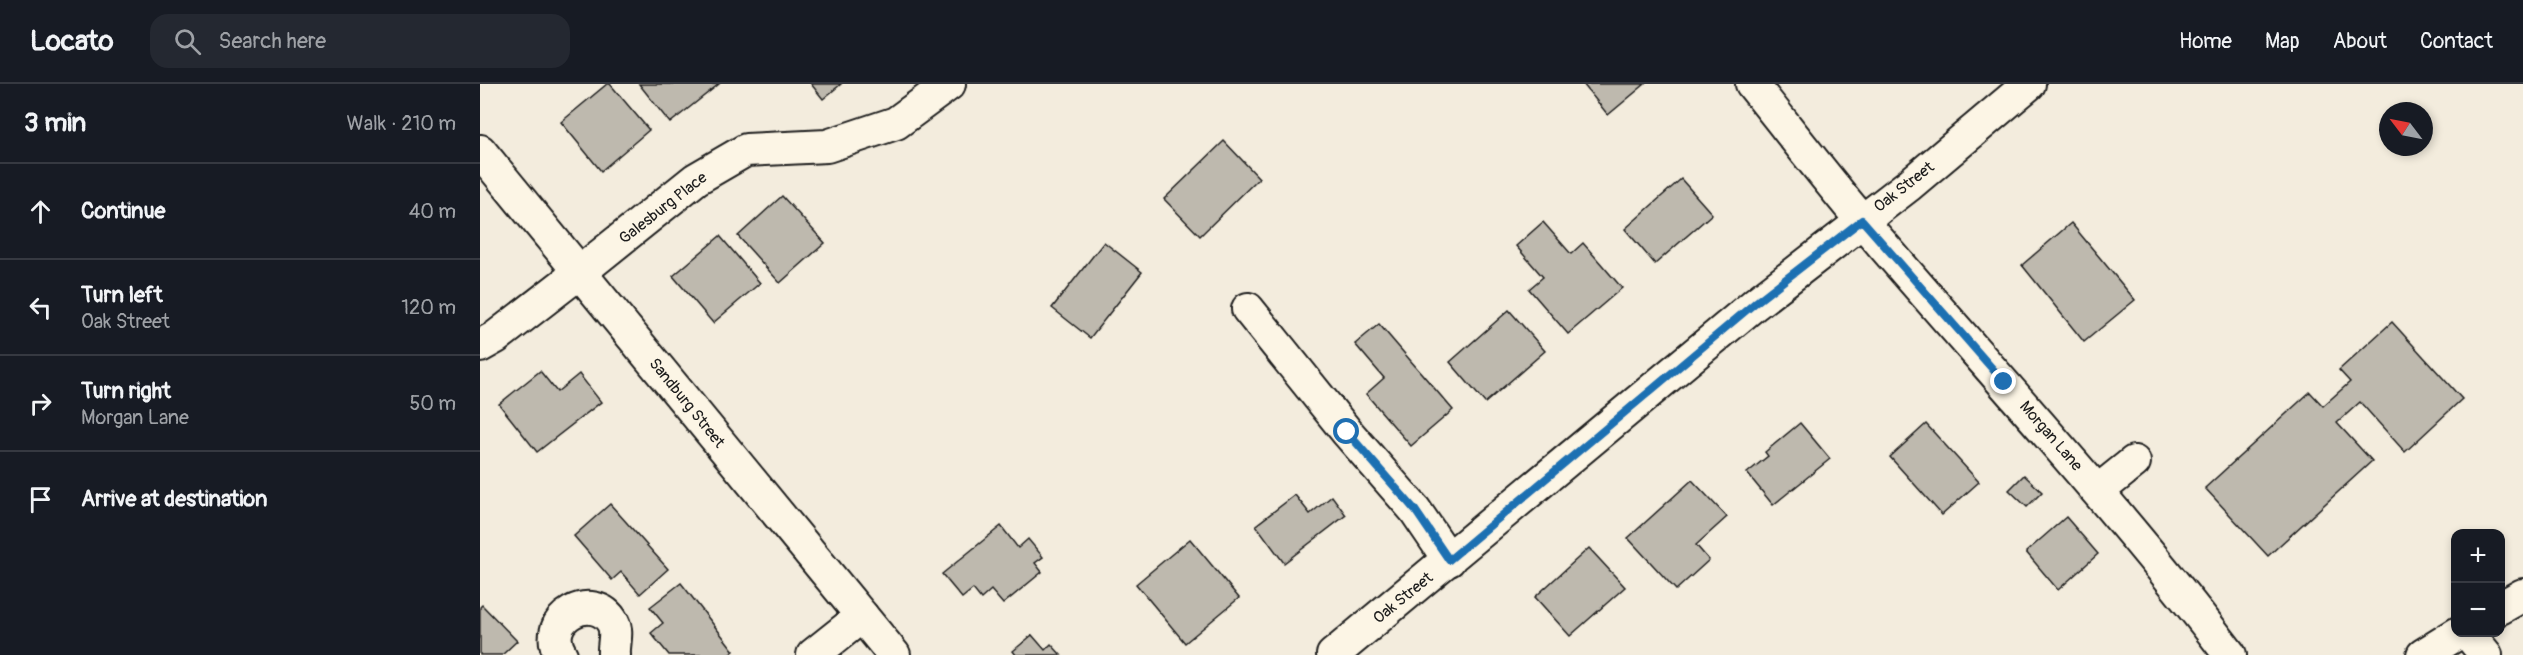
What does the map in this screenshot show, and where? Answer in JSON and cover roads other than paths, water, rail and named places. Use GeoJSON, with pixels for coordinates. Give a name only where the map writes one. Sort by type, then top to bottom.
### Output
{"type":"FeatureCollection","features":[{"type":"Feature","properties":{"kind":"street","name":"Galesburg Place"},"geometry":{"type":"LineString","coordinates":[[480,346],[496,337],[696,179],[746,150],[827,146],[896,123],[949,84]]}},
{"type":"Feature","properties":{"kind":"street","name":"Morgan Lane"},"geometry":{"type":"LineString","coordinates":[[1752,84],[1862,220],[2098,491],[2230,655]]}},
{"type":"Feature","properties":{"kind":"street","name":"Oak Street"},"geometry":{"type":"LineString","coordinates":[[1333,655],[1755,303],[1909,185],[2029,84]]}},
{"type":"Feature","properties":{"kind":"street","name":"Sandburg Street"},"geometry":{"type":"LineString","coordinates":[[480,151],[894,655]]}},
{"type":"Feature","properties":{"kind":"street"},"geometry":{"type":"LineString","coordinates":[[1248,309],[1347,432],[1415,510],[1449,560]]}},
{"type":"Feature","properties":{"kind":"street"},"geometry":{"type":"LineString","coordinates":[[2098,491],[2134,462]]}},
{"type":"Feature","properties":{"kind":"street"},"geometry":{"type":"LineString","coordinates":[[2505,605],[2523,595]]}},
{"type":"Feature","properties":{"kind":"street"},"geometry":{"type":"LineString","coordinates":[[561,655],[557,648],[556,631],[564,617],[577,609],[594,609],[605,614],[613,623],[616,636],[614,655]]}},
{"type":"Feature","properties":{"kind":"street"},"geometry":{"type":"LineString","coordinates":[[813,655],[862,616]]}},
{"type":"Feature","properties":{"kind":"street"},"geometry":{"type":"LineString","coordinates":[[2423,655],[2453,637]]}},
{"type":"Feature","properties":{"kind":"street"},"geometry":{"type":"LineString","coordinates":[[2470,637],[2486,655]]}}]}
